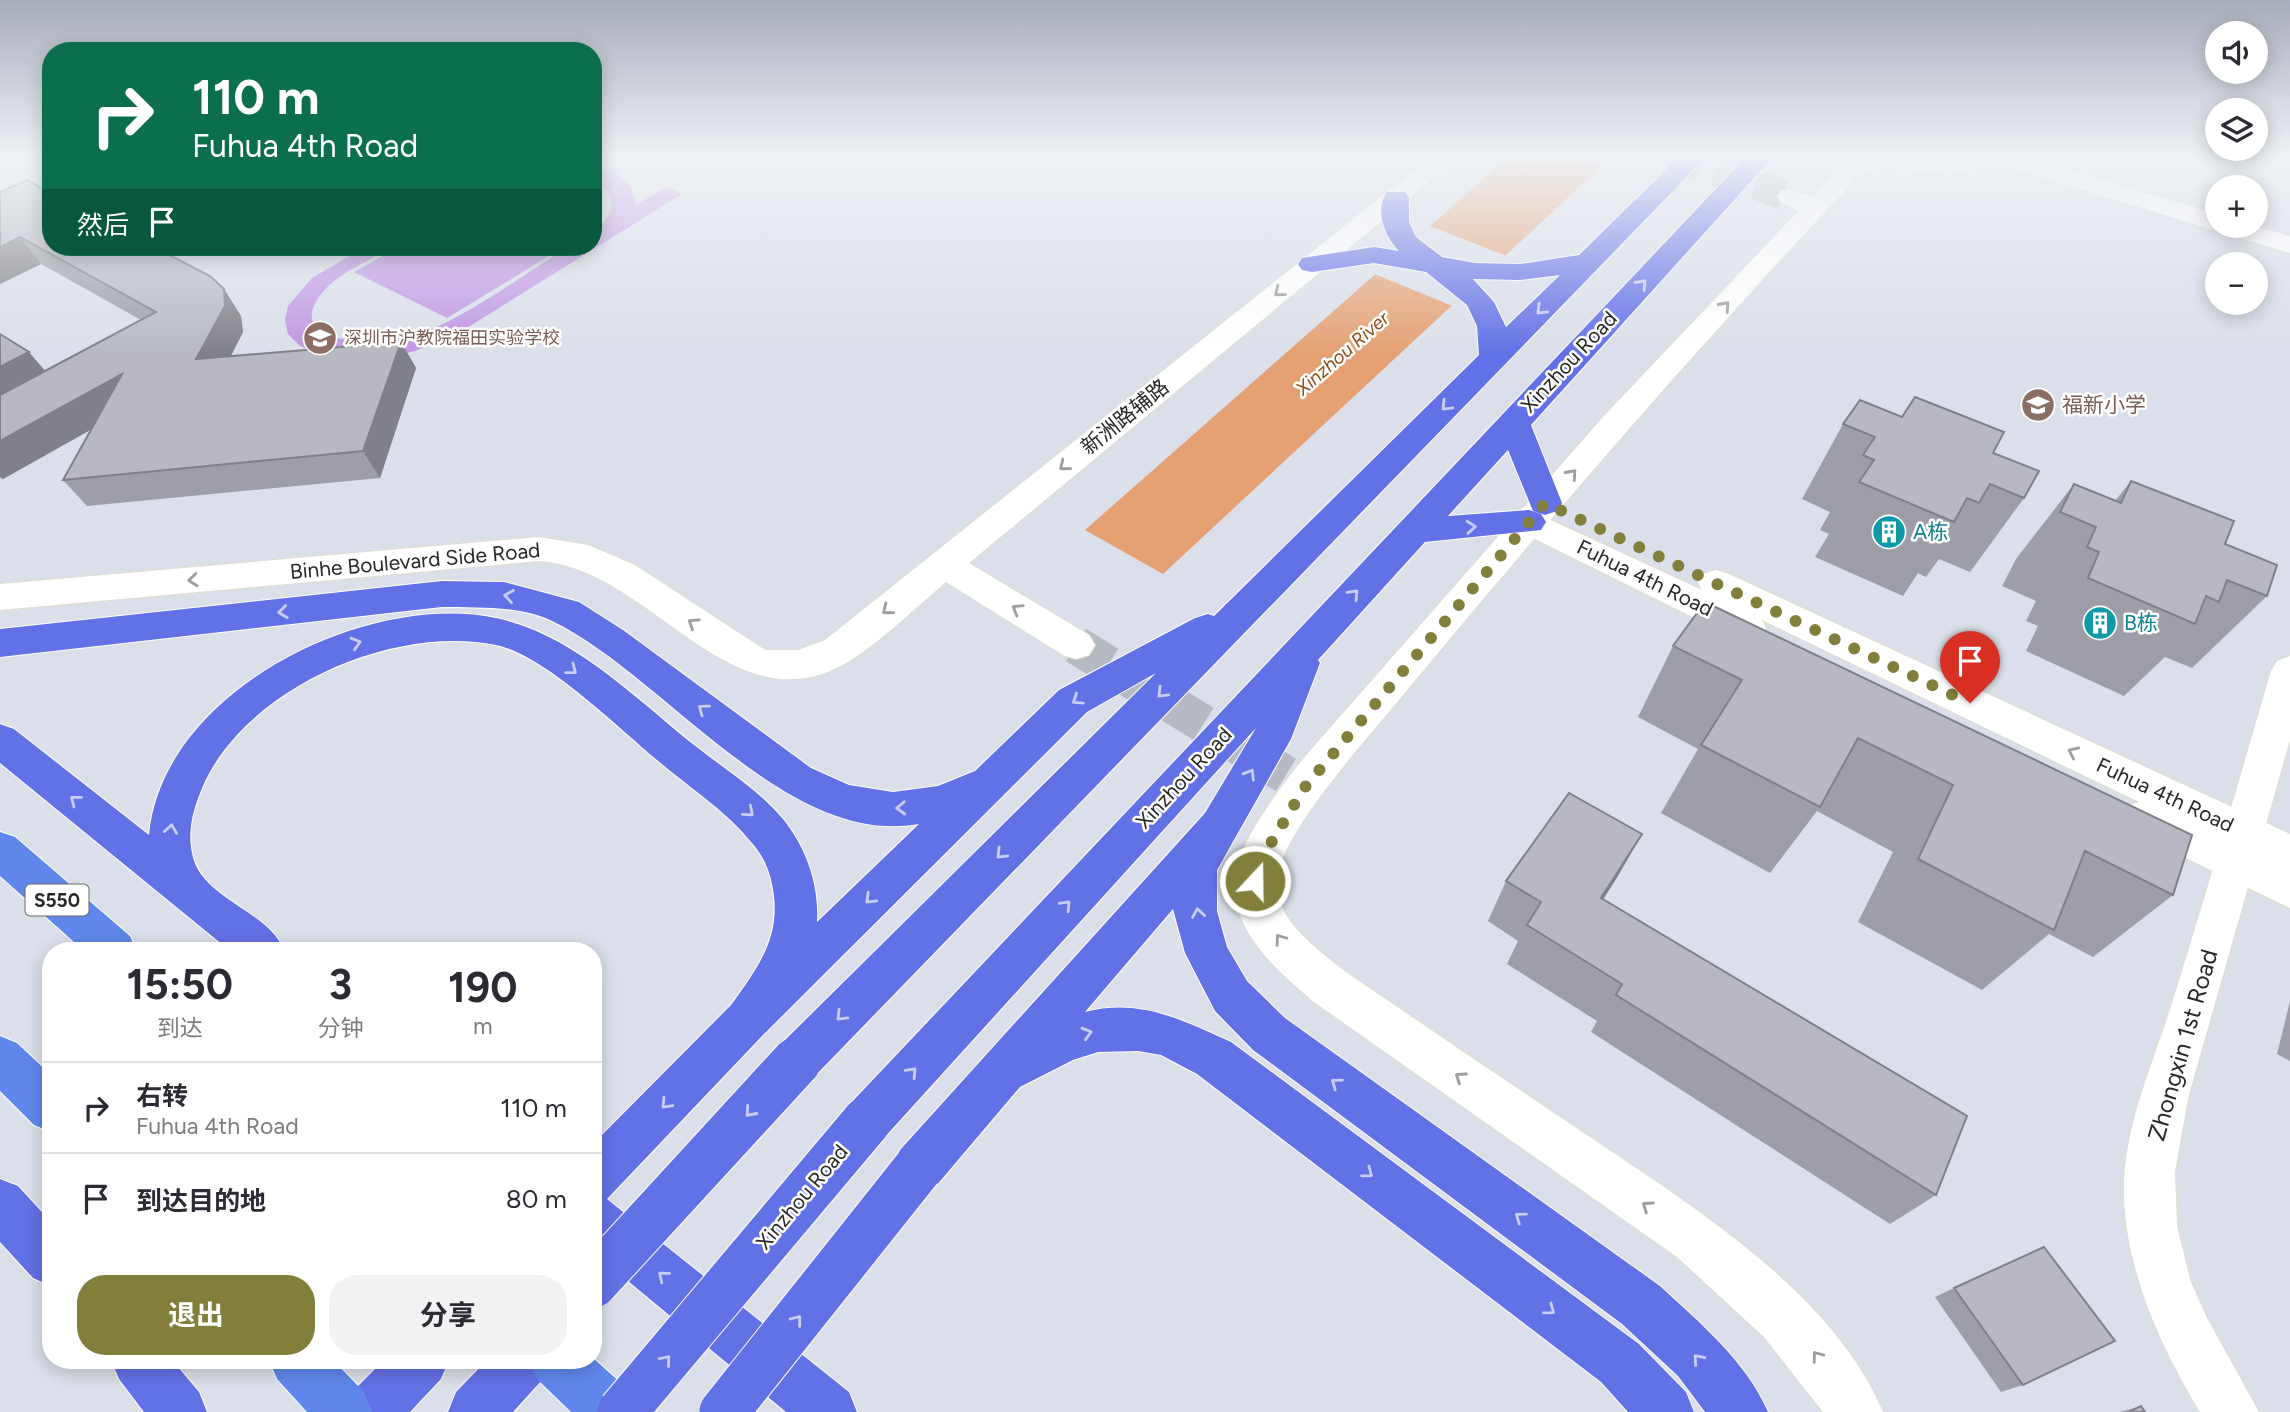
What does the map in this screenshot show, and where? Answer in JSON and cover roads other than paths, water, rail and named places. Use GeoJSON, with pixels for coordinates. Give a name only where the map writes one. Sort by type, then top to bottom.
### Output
{"type":"FeatureCollection","features":[{"type":"Feature","properties":{"kind":"highway","name":"S550"},"geometry":{"type":"LineString","coordinates":[[0,850],[105,942]]}},
{"type":"Feature","properties":{"kind":"highway"},"geometry":{"type":"LineString","coordinates":[[0,1059],[42,1099]]}},
{"type":"Feature","properties":{"kind":"highway"},"geometry":{"type":"LineString","coordinates":[[304,1369],[344,1412]]}},
{"type":"Feature","properties":{"kind":"highway"},"geometry":{"type":"LineString","coordinates":[[566,1369],[611,1412]]}},
{"type":"Feature","properties":{"kind":"main road"},"geometry":{"type":"LineString","coordinates":[[1392,223],[1397,235],[1472,293],[1491,321],[1495,340],[1494,358]]}},
{"type":"Feature","properties":{"kind":"main road"},"geometry":{"type":"LineString","coordinates":[[602,1273],[796,1062],[1628,223]]}},
{"type":"Feature","properties":{"kind":"main road","name":"Xinzhou Road"},"geometry":{"type":"LineString","coordinates":[[622,1412],[866,1122],[1699,223]]}},
{"type":"Feature","properties":{"kind":"main road"},"geometry":{"type":"LineString","coordinates":[[1312,264],[1374,255],[1494,272],[1520,272],[1589,262]]}},
{"type":"Feature","properties":{"kind":"main road"},"geometry":{"type":"LineString","coordinates":[[1412,531],[1537,513],[1514,422]]}},
{"type":"Feature","properties":{"kind":"main road"},"geometry":{"type":"LineString","coordinates":[[0,643],[442,594],[504,595],[548,605],[587,624],[797,780],[836,800],[876,809],[918,808],[954,800],[989,783]]}},
{"type":"Feature","properties":{"kind":"main road"},"geometry":{"type":"LineString","coordinates":[[602,1171],[747,1020],[1073,701],[1244,609]]}},
{"type":"Feature","properties":{"kind":"main road"},"geometry":{"type":"LineString","coordinates":[[189,891],[171,864],[169,847],[174,808],[181,787],[204,748],[216,731],[249,701],[308,663],[372,638],[440,629],[504,633],[536,646],[566,665],[753,815],[780,844],[793,875],[794,928],[783,968],[747,1020]]}},
{"type":"Feature","properties":{"kind":"main road"},"geometry":{"type":"LineString","coordinates":[[1308,644],[1271,739],[1196,869],[1195,911],[1207,953],[1231,996],[1269,1034],[1641,1305],[1697,1357],[1740,1412]]}},
{"type":"Feature","properties":{"kind":"main road"},"geometry":{"type":"LineString","coordinates":[[0,740],[252,942]]}},
{"type":"Feature","properties":{"kind":"main road"},"geometry":{"type":"LineString","coordinates":[[724,1412],[918,1168],[1220,825]]}},
{"type":"Feature","properties":{"kind":"main road"},"geometry":{"type":"LineString","coordinates":[[1003,1071],[1056,1042],[1105,1027],[1158,1032],[1214,1058],[1620,1363],[1666,1412]]}},
{"type":"Feature","properties":{"kind":"main road"},"geometry":{"type":"LineString","coordinates":[[0,1204],[42,1250]]}},
{"type":"Feature","properties":{"kind":"main road"},"geometry":{"type":"LineString","coordinates":[[602,1226],[829,1412]]}},
{"type":"Feature","properties":{"kind":"main road"},"geometry":{"type":"LineString","coordinates":[[145,1369],[179,1412]]}},
{"type":"Feature","properties":{"kind":"main road"},"geometry":{"type":"LineString","coordinates":[[372,1412],[413,1369]]}},
{"type":"Feature","properties":{"kind":"main road"},"geometry":{"type":"LineString","coordinates":[[476,1412],[516,1369]]}},
{"type":"Feature","properties":{"kind":"street","name":"新洲路辅路"},"geometry":{"type":"LineString","coordinates":[[799,666],[820,660],[838,650],[1364,223]]}},
{"type":"Feature","properties":{"kind":"street"},"geometry":{"type":"LineString","coordinates":[[1784,223],[1537,513],[1296,781],[1260,861],[1255,881],[1258,902],[1283,945],[1330,988],[1695,1239],[1737,1272],[1805,1340],[1855,1412]]}},
{"type":"Feature","properties":{"kind":"street"},"geometry":{"type":"LineString","coordinates":[[2266,238],[2290,245]]}},
{"type":"Feature","properties":{"kind":"street","name":"Fuhua 4th Road"},"geometry":{"type":"LineString","coordinates":[[1537,513],[2240,848],[2290,889]]}},
{"type":"Feature","properties":{"kind":"street","name":"Binhe Boulevard Side Road"},"geometry":{"type":"LineString","coordinates":[[0,597],[45,595],[501,550],[557,550],[579,555],[628,579],[756,662],[777,667],[799,666]]}},
{"type":"Feature","properties":{"kind":"street"},"geometry":{"type":"LineString","coordinates":[[943,565],[1076,645]]}},
{"type":"Feature","properties":{"kind":"street","name":"Zhongxin 1st Road"},"geometry":{"type":"LineString","coordinates":[[2231,1412],[2193,1347],[2161,1270],[2149,1197],[2157,1132],[2290,671]]}},
{"type":"Feature","properties":{"kind":"street","name":"Fuhua 4th Road"},"geometry":{"type":"LineString","coordinates":[[2240,848],[2290,854]]}},
{"type":"Feature","properties":{"kind":"water","name":"Xinzhou River"},"geometry":{"type":"Polygon","coordinates":[[[1434,223],[1541,223],[1163,574],[1085,530],[1434,223]]]}},
{"type":"Feature","properties":{"kind":"tunnel"},"geometry":{"type":"LineString","coordinates":[[1076,645],[1286,775]]}},
{"type":"Feature","properties":{"kind":"place","name":"深圳市沪教院福田实验学校"},"geometry":{"type":"Point","coordinates":[320,338]}},
{"type":"Feature","properties":{"kind":"place","name":"福新小学"},"geometry":{"type":"Point","coordinates":[2038,405]}},
{"type":"Feature","properties":{"kind":"place","name":"A栋"},"geometry":{"type":"Point","coordinates":[1889,532]}},
{"type":"Feature","properties":{"kind":"place","name":"B栋"},"geometry":{"type":"Point","coordinates":[2100,623]}}]}
